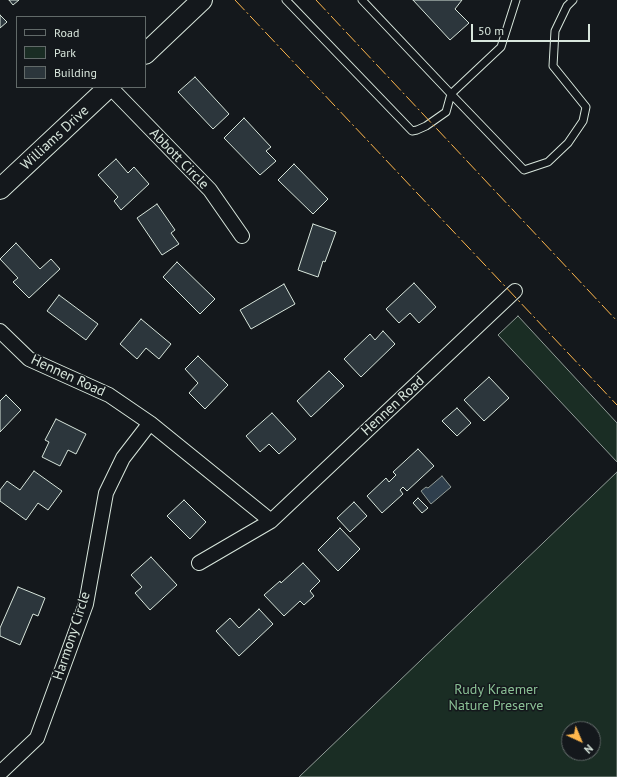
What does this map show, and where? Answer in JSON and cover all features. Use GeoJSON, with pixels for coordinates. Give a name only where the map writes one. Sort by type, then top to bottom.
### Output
{"type":"FeatureCollection","features":[{"type":"Feature","properties":{"kind":"main road"},"geometry":{"type":"LineString","coordinates":[[146,53],[202,0]]}},
{"type":"Feature","properties":{"kind":"main road","name":"Williams Drive"},"geometry":{"type":"LineString","coordinates":[[0,190],[109,88]]}},
{"type":"Feature","properties":{"kind":"street","name":"Abbott Circle"},"geometry":{"type":"LineString","coordinates":[[111,88],[210,190],[242,236]]}},
{"type":"Feature","properties":{"kind":"street","name":"Hennen Road"},"geometry":{"type":"LineString","coordinates":[[199,563],[271,522],[515,291]]}},
{"type":"Feature","properties":{"kind":"street","name":"Hennen Road"},"geometry":{"type":"LineString","coordinates":[[0,331],[29,360],[110,395],[150,423],[271,522]]}},
{"type":"Feature","properties":{"kind":"street","name":"Harmony Circle"},"geometry":{"type":"LineString","coordinates":[[0,773],[37,738],[86,604],[106,493],[123,458],[150,423]]}},
{"type":"Feature","properties":{"kind":"lane"},"geometry":{"type":"LineString","coordinates":[[286,0],[412,131],[426,126],[446,112],[451,94],[501,47],[516,0]]}},
{"type":"Feature","properties":{"kind":"lane"},"geometry":{"type":"LineString","coordinates":[[362,0],[524,170],[548,162],[568,143],[583,121],[586,107],[553,66],[555,31],[567,6],[573,0]]}},
{"type":"Feature","properties":{"kind":"green space"},"geometry":{"type":"Polygon","coordinates":[[[518,316],[617,423],[617,462],[498,335],[518,316]]]}},
{"type":"Feature","properties":{"kind":"green space","name":"Rudy Kraemer Nature Preserve"},"geometry":{"type":"Polygon","coordinates":[[[617,472],[617,777],[299,777],[617,472]]]}},
{"type":"Feature","properties":{"kind":"water"},"geometry":{"type":"Polygon","coordinates":[[[442,476],[451,487],[431,504],[421,491],[426,487],[428,488],[442,476]]]}},
{"type":"Feature","properties":{"kind":"building"},"geometry":{"type":"Polygon","coordinates":[[[9,0],[19,0],[13,5],[9,0]]]}},
{"type":"Feature","properties":{"kind":"building"},"geometry":{"type":"Polygon","coordinates":[[[413,0],[462,0],[455,9],[469,23],[450,40],[413,0]]]}},
{"type":"Feature","properties":{"kind":"building"},"geometry":{"type":"Polygon","coordinates":[[[0,15],[7,22],[0,28],[0,15]]]}},
{"type":"Feature","properties":{"kind":"building"},"geometry":{"type":"Polygon","coordinates":[[[195,77],[229,114],[213,129],[178,92],[195,77]]]}},
{"type":"Feature","properties":{"kind":"building"},"geometry":{"type":"Polygon","coordinates":[[[244,118],[271,147],[266,151],[276,161],[260,175],[224,138],[244,118]]]}},
{"type":"Feature","properties":{"kind":"building"},"geometry":{"type":"Polygon","coordinates":[[[116,159],[128,173],[134,167],[149,184],[121,210],[114,201],[118,197],[98,175],[116,159]]]}},
{"type":"Feature","properties":{"kind":"building"},"geometry":{"type":"Polygon","coordinates":[[[294,164],[328,199],[313,214],[278,180],[294,164]]]}},
{"type":"Feature","properties":{"kind":"building"},"geometry":{"type":"Polygon","coordinates":[[[157,204],[175,230],[171,233],[179,244],[162,255],[137,218],[157,204]]]}},
{"type":"Feature","properties":{"kind":"building"},"geometry":{"type":"Polygon","coordinates":[[[313,224],[336,232],[325,262],[323,261],[318,277],[298,270],[313,224]]]}},
{"type":"Feature","properties":{"kind":"building"},"geometry":{"type":"Polygon","coordinates":[[[16,243],[40,269],[51,259],[60,269],[29,298],[13,282],[18,278],[0,259],[16,243]]]}},
{"type":"Feature","properties":{"kind":"building"},"geometry":{"type":"Polygon","coordinates":[[[177,262],[215,299],[200,314],[163,277],[177,262]]]}},
{"type":"Feature","properties":{"kind":"building"},"geometry":{"type":"Polygon","coordinates":[[[414,283],[436,307],[419,323],[410,313],[399,323],[386,309],[414,283]]]}},
{"type":"Feature","properties":{"kind":"building"},"geometry":{"type":"Polygon","coordinates":[[[284,284],[295,304],[251,329],[240,310],[284,284]]]}},
{"type":"Feature","properties":{"kind":"building"},"geometry":{"type":"Polygon","coordinates":[[[59,295],[98,324],[86,340],[47,311],[59,295]]]}},
{"type":"Feature","properties":{"kind":"building"},"geometry":{"type":"Polygon","coordinates":[[[141,319],[171,344],[159,359],[146,348],[137,359],[120,344],[141,319]]]}},
{"type":"Feature","properties":{"kind":"building"},"geometry":{"type":"Polygon","coordinates":[[[383,331],[395,344],[361,377],[344,359],[370,334],[375,340],[383,331]]]}},
{"type":"Feature","properties":{"kind":"building"},"geometry":{"type":"Polygon","coordinates":[[[198,356],[228,385],[205,409],[189,393],[198,383],[185,369],[198,356]]]}},
{"type":"Feature","properties":{"kind":"building"},"geometry":{"type":"Polygon","coordinates":[[[329,371],[344,386],[311,417],[297,401],[329,371]]]}},
{"type":"Feature","properties":{"kind":"building"},"geometry":{"type":"Polygon","coordinates":[[[489,377],[509,398],[484,421],[464,400],[489,377]]]}},
{"type":"Feature","properties":{"kind":"building"},"geometry":{"type":"Polygon","coordinates":[[[6,395],[21,410],[0,432],[0,401],[6,395]]]}},
{"type":"Feature","properties":{"kind":"building"},"geometry":{"type":"Polygon","coordinates":[[[457,408],[471,423],[457,436],[442,421],[457,408]]]}},
{"type":"Feature","properties":{"kind":"building"},"geometry":{"type":"Polygon","coordinates":[[[272,413],[296,439],[279,454],[269,444],[260,452],[246,436],[272,413]]]}},
{"type":"Feature","properties":{"kind":"building"},"geometry":{"type":"Polygon","coordinates":[[[56,419],[86,434],[76,454],[68,450],[60,466],[42,457],[49,442],[45,440],[56,419]]]}},
{"type":"Feature","properties":{"kind":"building"},"geometry":{"type":"Polygon","coordinates":[[[418,449],[434,466],[407,491],[403,487],[400,490],[403,494],[382,513],[367,496],[386,478],[389,482],[396,475],[393,472],[418,449]]]}},
{"type":"Feature","properties":{"kind":"building"},"geometry":{"type":"Polygon","coordinates":[[[34,471],[62,491],[48,510],[38,503],[26,520],[0,501],[0,490],[7,481],[20,490],[34,471]]]}},
{"type":"Feature","properties":{"kind":"building"},"geometry":{"type":"Polygon","coordinates":[[[418,498],[428,508],[422,513],[413,503],[418,498]]]}},
{"type":"Feature","properties":{"kind":"building"},"geometry":{"type":"Polygon","coordinates":[[[184,500],[206,522],[190,539],[167,516],[184,500]]]}},
{"type":"Feature","properties":{"kind":"building"},"geometry":{"type":"Polygon","coordinates":[[[354,502],[367,516],[350,532],[337,518],[354,502]]]}},
{"type":"Feature","properties":{"kind":"building"},"geometry":{"type":"Polygon","coordinates":[[[340,528],[360,549],[338,571],[318,550],[340,528]]]}},
{"type":"Feature","properties":{"kind":"building"},"geometry":{"type":"Polygon","coordinates":[[[151,557],[177,585],[150,610],[135,593],[142,587],[131,575],[151,557]]]}},
{"type":"Feature","properties":{"kind":"building"},"geometry":{"type":"Polygon","coordinates":[[[303,563],[320,581],[310,591],[314,596],[304,605],[300,601],[284,616],[264,595],[280,581],[281,583],[303,563]]]}},
{"type":"Feature","properties":{"kind":"building"},"geometry":{"type":"Polygon","coordinates":[[[18,587],[45,598],[38,616],[33,614],[20,645],[0,636],[0,628],[18,587]]]}},
{"type":"Feature","properties":{"kind":"building"},"geometry":{"type":"Polygon","coordinates":[[[259,609],[273,624],[239,656],[216,631],[230,618],[239,628],[259,609]]]}},
{"type":"Feature","properties":{"kind":"power"},"geometry":{"type":"LineString","coordinates":[[235,0],[617,405]]}},
{"type":"Feature","properties":{"kind":"power"},"geometry":{"type":"LineString","coordinates":[[316,0],[617,321]]}}]}
